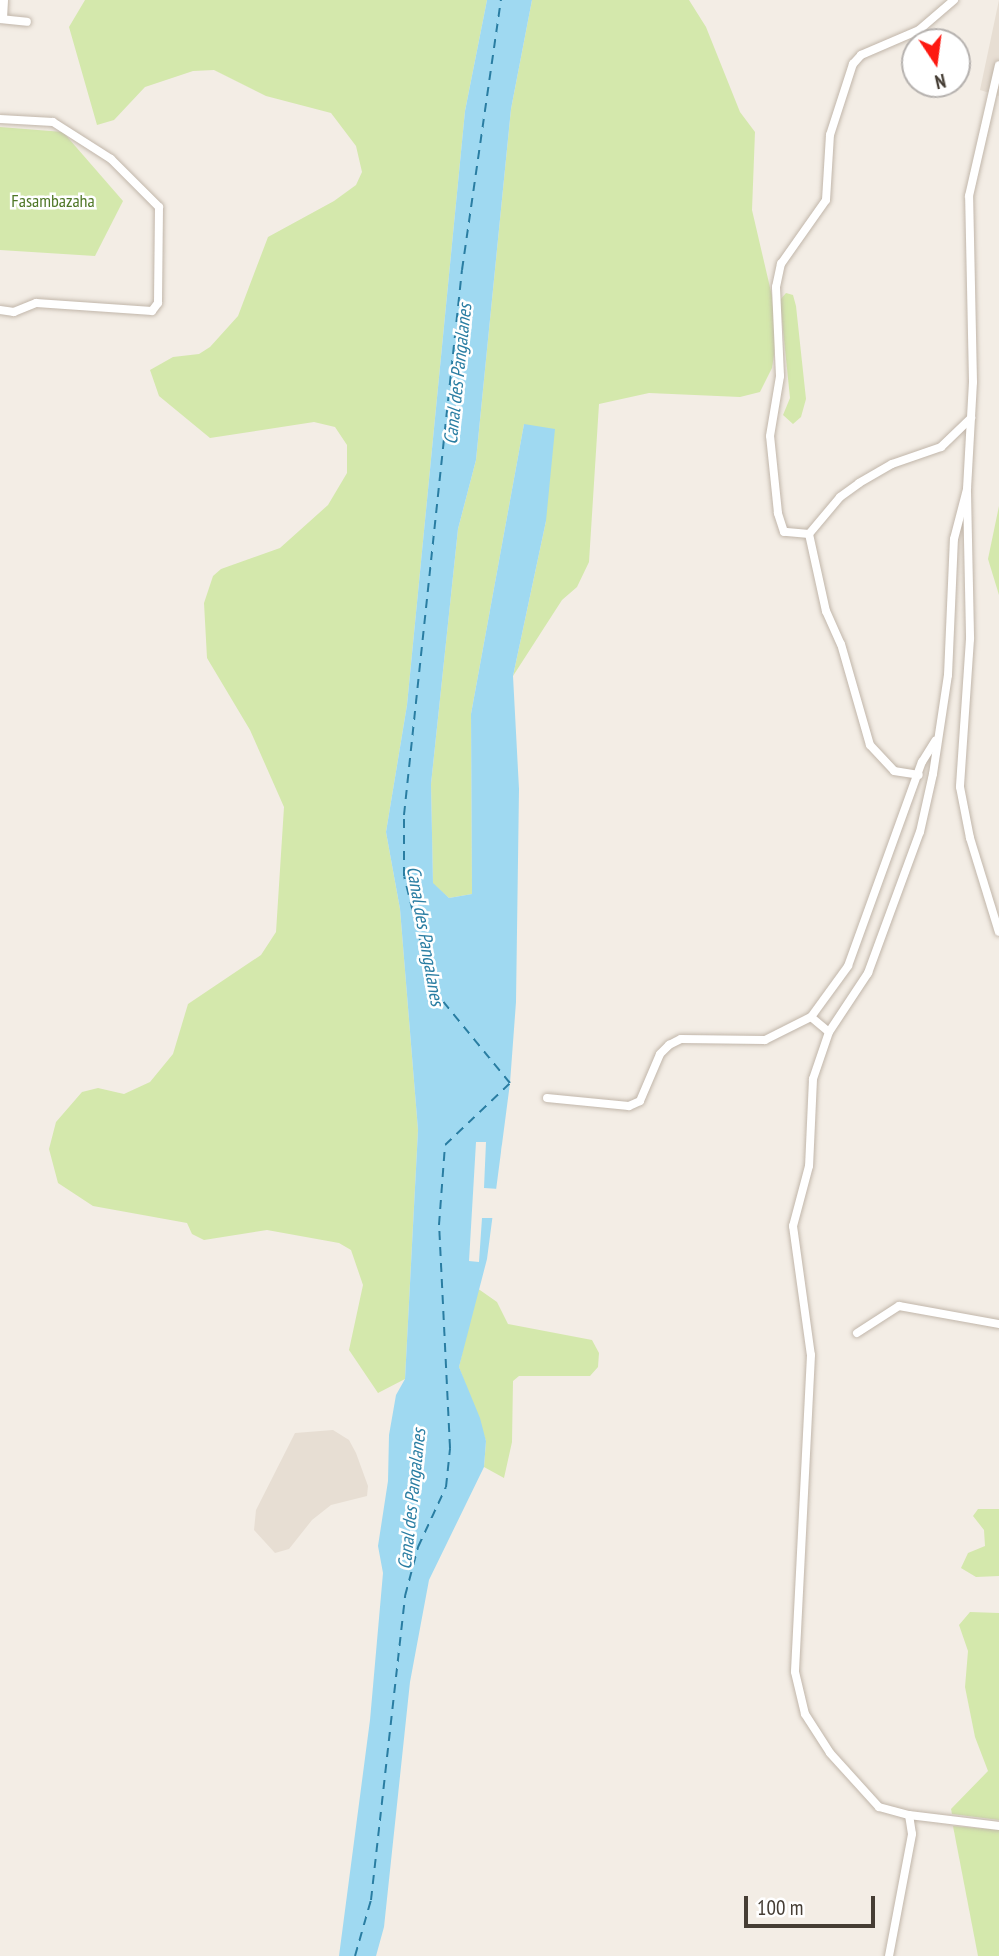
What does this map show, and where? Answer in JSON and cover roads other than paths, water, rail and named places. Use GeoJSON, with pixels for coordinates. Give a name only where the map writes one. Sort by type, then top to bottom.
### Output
{"type":"FeatureCollection","features":[{"type":"Feature","properties":{"kind":"street"},"geometry":{"type":"LineString","coordinates":[[4,0],[1,19],[27,22]]}},
{"type":"Feature","properties":{"kind":"street"},"geometry":{"type":"LineString","coordinates":[[809,534],[784,532],[778,513],[769,436],[780,376],[776,287],[781,264],[826,200],[830,135],[853,64],[861,55],[919,30],[954,0]]}},
{"type":"Feature","properties":{"kind":"street"},"geometry":{"type":"LineString","coordinates":[[999,65],[995,101],[969,197],[971,418],[967,489],[970,639],[960,787],[970,838],[999,932]]}},
{"type":"Feature","properties":{"kind":"street"},"geometry":{"type":"LineString","coordinates":[[0,119],[53,122],[111,159],[159,207],[158,303],[152,311],[36,303],[13,312],[0,310]]}},
{"type":"Feature","properties":{"kind":"street"},"geometry":{"type":"LineString","coordinates":[[809,534],[840,497],[859,483],[892,464],[941,447],[971,418]]}},
{"type":"Feature","properties":{"kind":"street"},"geometry":{"type":"LineString","coordinates":[[967,489],[954,539],[948,675],[920,832],[868,973],[829,1032],[813,1079],[809,1166],[793,1226],[811,1355],[795,1672],[804,1714],[831,1753],[879,1807],[909,1815],[999,1826]]}},
{"type":"Feature","properties":{"kind":"street"},"geometry":{"type":"LineString","coordinates":[[809,534],[826,611],[841,644],[870,745],[894,771],[919,775]]}},
{"type":"Feature","properties":{"kind":"street"},"geometry":{"type":"LineString","coordinates":[[547,1098],[629,1106],[639,1101],[660,1054],[681,1039],[765,1040],[810,1017],[848,966],[919,775],[936,739]]}},
{"type":"Feature","properties":{"kind":"street"},"geometry":{"type":"LineString","coordinates":[[810,1017],[829,1032]]}},
{"type":"Feature","properties":{"kind":"street"},"geometry":{"type":"LineString","coordinates":[[857,1333],[899,1306],[999,1325]]}},
{"type":"Feature","properties":{"kind":"street"},"geometry":{"type":"LineString","coordinates":[[889,1956],[912,1834],[909,1815]]}},
{"type":"Feature","properties":{"kind":"water","name":"Canal des Pangalanes"},"geometry":{"type":"Polygon","coordinates":[[[487,0],[532,0],[511,109],[476,460],[458,529],[431,784],[433,883],[449,898],[472,894],[471,714],[524,424],[555,429],[546,521],[513,676],[519,789],[516,1002],[510,1083],[487,1259],[459,1367],[480,1418],[486,1441],[484,1467],[429,1580],[410,1682],[384,1927],[376,1956],[339,1956],[370,1720],[383,1573],[378,1546],[388,1481],[389,1435],[396,1395],[405,1379],[418,1130],[400,909],[386,832],[407,705],[465,111],[487,0]]]}},
{"type":"Feature","properties":{"kind":"park label","name":"Fasambazaha"},"geometry":{"type":"Point","coordinates":[53,201]}}]}
